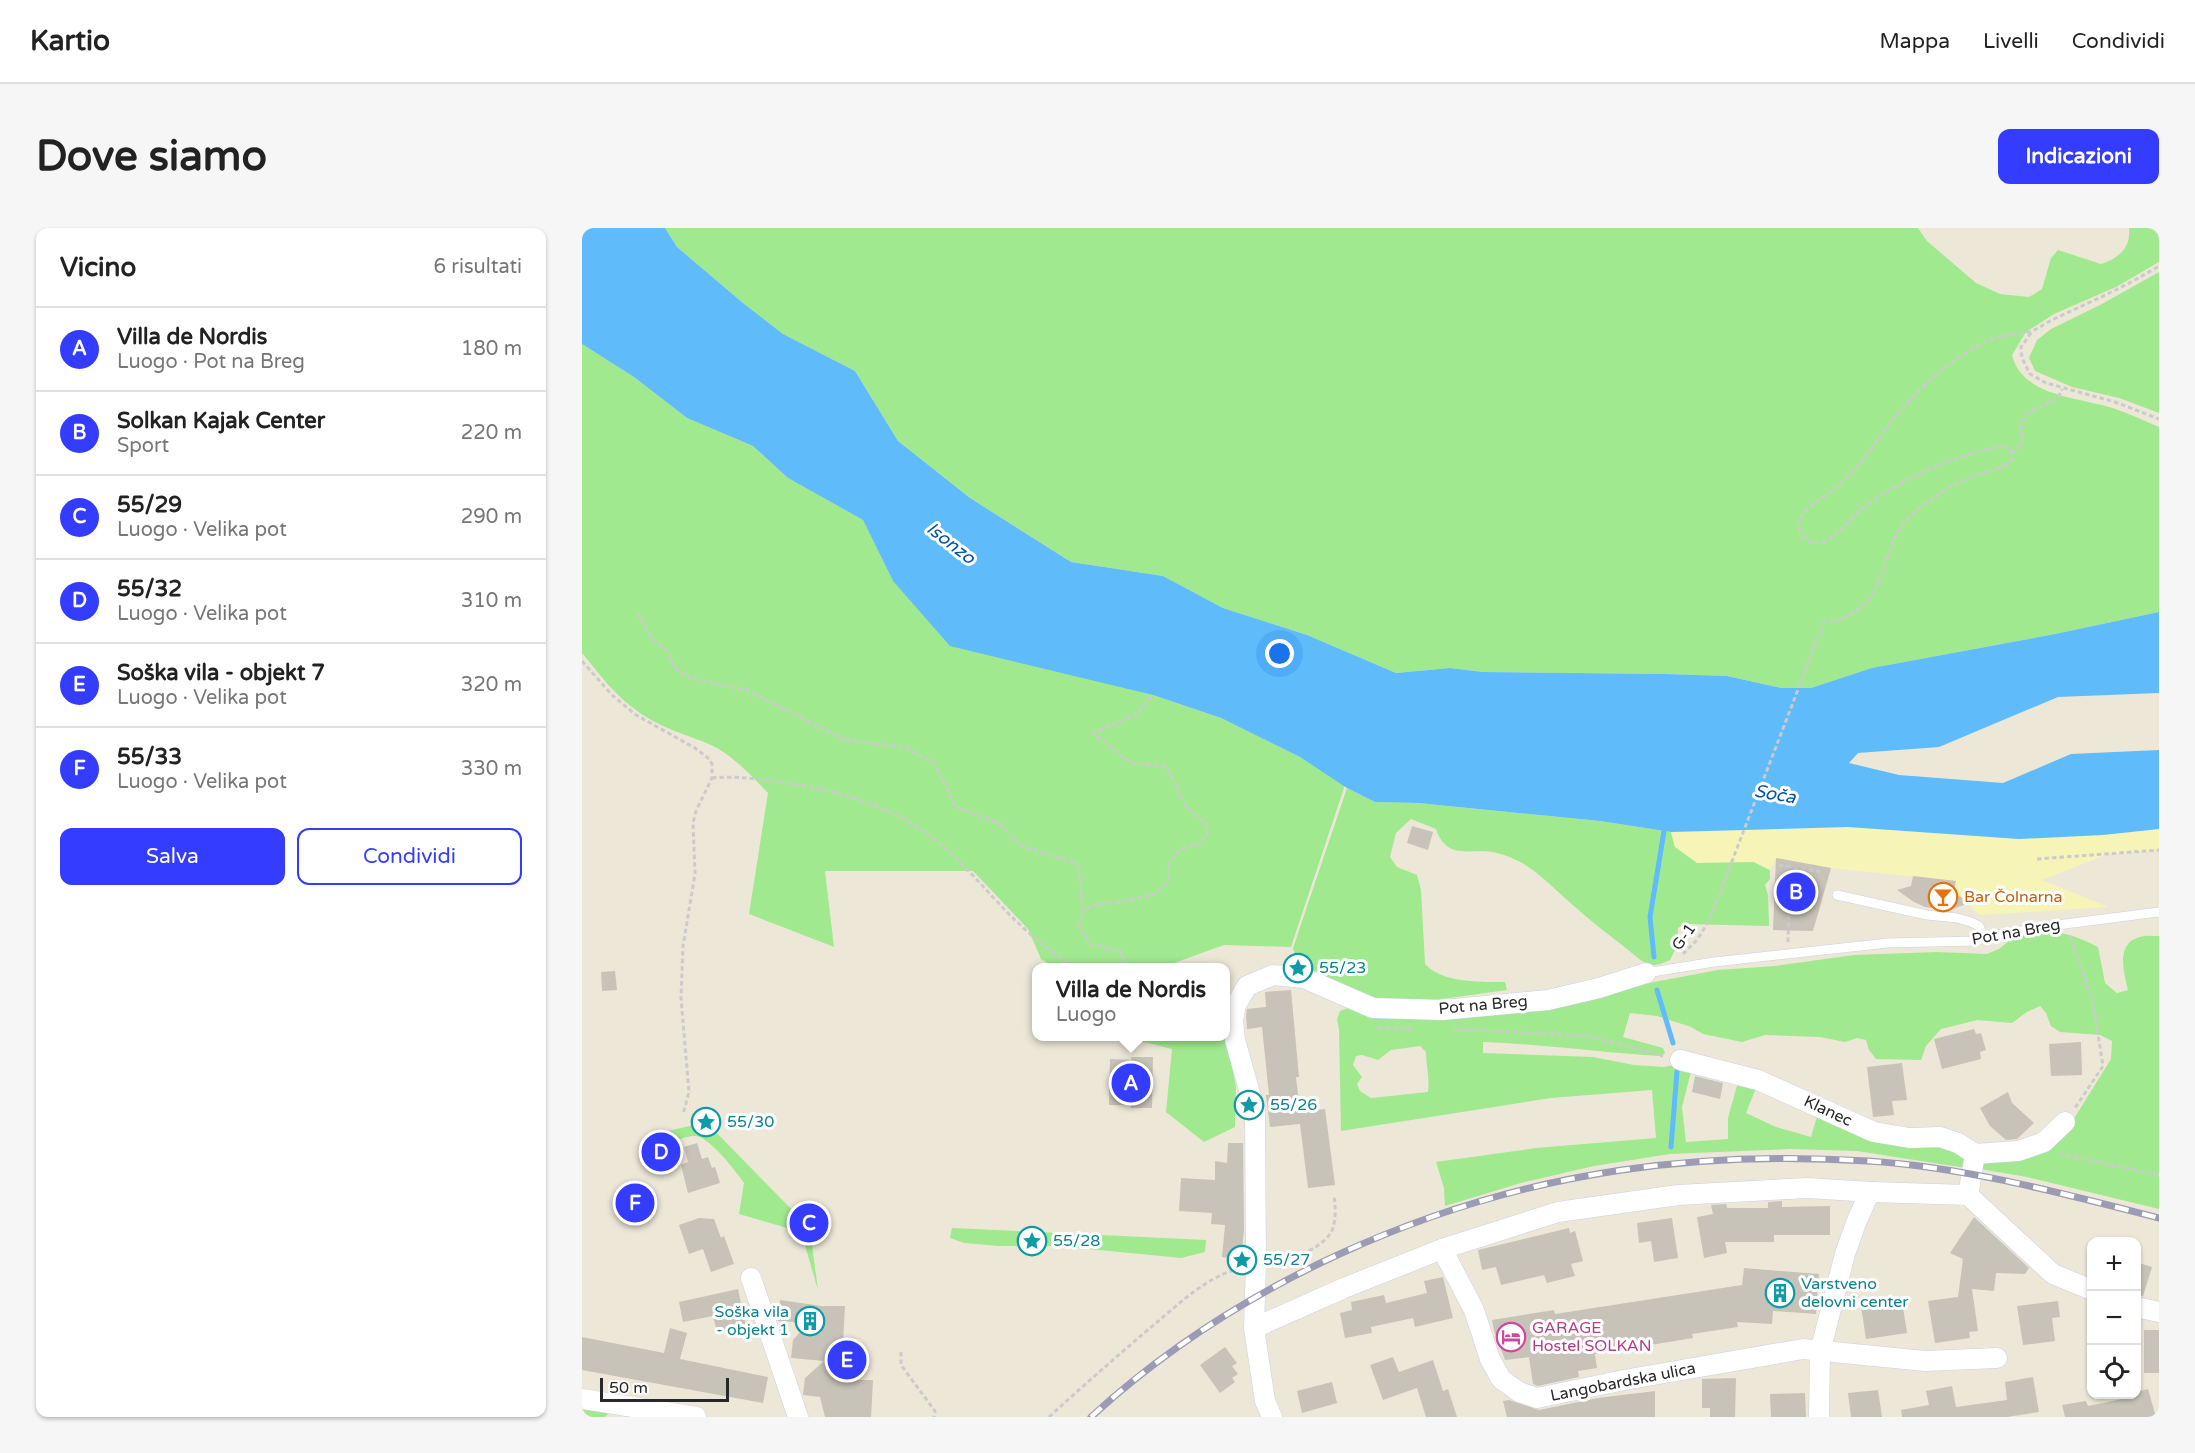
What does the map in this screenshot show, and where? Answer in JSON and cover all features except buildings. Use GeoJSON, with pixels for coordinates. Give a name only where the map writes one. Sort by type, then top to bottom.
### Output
{"type":"FeatureCollection","features":[{"type":"Feature","properties":{"kind":"street","name":"Pot na Breg"},"geometry":{"type":"LineString","coordinates":[[1272,1417],[1265,1401],[1254,1328],[1255,1111],[1234,1040],[1233,1020],[1236,1005],[1247,986],[1273,975],[1304,978],[1373,1008],[1443,1010],[1548,1000],[1599,988],[1646,973]]}},
{"type":"Feature","properties":{"kind":"street","name":"Klanec"},"geometry":{"type":"LineString","coordinates":[[1680,1060],[1758,1080],[1874,1132],[1910,1138],[1940,1137],[1958,1143],[1976,1154]]}},
{"type":"Feature","properties":{"kind":"street"},"geometry":{"type":"LineString","coordinates":[[1968,1195],[1976,1154],[2018,1151],[2044,1142],[2065,1122]]}},
{"type":"Feature","properties":{"kind":"street"},"geometry":{"type":"LineString","coordinates":[[1254,1328],[1344,1288],[1442,1249],[1558,1212],[1678,1196],[1807,1188],[1968,1195],[2053,1274],[2087,1288]]}},
{"type":"Feature","properties":{"kind":"street"},"geometry":{"type":"LineString","coordinates":[[1819,1417],[1820,1352],[1845,1254],[1856,1223],[1872,1192]]}},
{"type":"Feature","properties":{"kind":"street","name":"Langobardska ulica"},"geometry":{"type":"LineString","coordinates":[[1442,1249],[1474,1310],[1490,1359],[1502,1379],[1519,1392],[1537,1398],[1624,1380],[1803,1349],[1820,1352]]}},
{"type":"Feature","properties":{"kind":"street"},"geometry":{"type":"LineString","coordinates":[[751,1278],[798,1417]]}},
{"type":"Feature","properties":{"kind":"street"},"geometry":{"type":"LineString","coordinates":[[2141,1308],[2159,1312]]}},
{"type":"Feature","properties":{"kind":"street"},"geometry":{"type":"LineString","coordinates":[[1820,1352],[1925,1361],[1997,1358]]}},
{"type":"Feature","properties":{"kind":"street"},"geometry":{"type":"LineString","coordinates":[[582,1399],[643,1413],[696,1417]]}},
{"type":"Feature","properties":{"kind":"lane"},"geometry":{"type":"LineString","coordinates":[[1837,895],[1927,915],[1971,922],[1979,926],[1984,937]]}},
{"type":"Feature","properties":{"kind":"lane","name":"Pot na Breg"},"geometry":{"type":"LineString","coordinates":[[1646,973],[1888,942],[1977,941],[1984,937],[2065,924],[2159,912]]}},
{"type":"Feature","properties":{"kind":"path"},"geometry":{"type":"LineString","coordinates":[[2063,389],[2058,398],[2026,414],[2021,428],[2023,444],[2011,453],[2009,448],[2002,446],[1956,457],[1908,478],[1862,509],[1827,540],[1818,543],[1808,542],[1802,536],[1799,528],[1801,515],[1837,487],[1858,466],[1907,402],[1930,379],[1980,344],[2032,331],[2129,284],[2159,266]]}},
{"type":"Feature","properties":{"kind":"path"},"geometry":{"type":"LineString","coordinates":[[2032,331],[2021,347],[2022,358],[2030,374],[2046,383],[2115,402],[2159,420]]}},
{"type":"Feature","properties":{"kind":"path","name":"G-1"},"geometry":{"type":"LineString","coordinates":[[1682,967],[1682,955],[1697,940],[1709,921],[1824,622],[1843,618],[1857,610],[1873,594],[1893,539],[1913,513],[1968,478],[2006,466],[2012,459],[2011,453]]}},
{"type":"Feature","properties":{"kind":"path"},"geometry":{"type":"LineString","coordinates":[[638,613],[651,638],[666,650],[676,669],[690,678],[747,690],[844,740],[904,747],[934,764],[956,807],[999,823],[1020,846],[1078,864],[1083,910],[1078,927],[1091,944],[1121,952],[1125,963]]}},
{"type":"Feature","properties":{"kind":"path"},"geometry":{"type":"LineString","coordinates":[[582,661],[612,695],[636,715],[695,748],[712,764],[712,778],[696,811],[693,823],[695,874],[681,971],[689,1092],[683,1114]]}},
{"type":"Feature","properties":{"kind":"path"},"geometry":{"type":"LineString","coordinates":[[1083,910],[1098,904],[1122,902],[1155,894],[1169,881],[1168,866],[1180,849],[1201,843],[1207,834],[1206,824],[1187,808],[1166,766],[1130,763],[1093,733],[1137,714],[1153,695]]}},
{"type":"Feature","properties":{"kind":"path"},"geometry":{"type":"LineString","coordinates":[[712,778],[734,778],[830,790],[855,797],[908,821],[948,851],[1016,921],[1065,963]]}},
{"type":"Feature","properties":{"kind":"path"},"geometry":{"type":"LineString","coordinates":[[2037,859],[2159,850]]}},
{"type":"Feature","properties":{"kind":"path"},"geometry":{"type":"LineString","coordinates":[[1779,865],[1823,872]]}},
{"type":"Feature","properties":{"kind":"path"},"geometry":{"type":"LineString","coordinates":[[1788,954],[1790,866]]}},
{"type":"Feature","properties":{"kind":"path"},"geometry":{"type":"LineString","coordinates":[[2065,924],[2093,1002],[2103,1066],[2065,1122]]}},
{"type":"Feature","properties":{"kind":"path"},"geometry":{"type":"LineString","coordinates":[[1375,1026],[1383,1029],[1421,1029]]}},
{"type":"Feature","properties":{"kind":"path"},"geometry":{"type":"LineString","coordinates":[[1444,1029],[1488,1029],[1588,1036],[1680,1060]]}},
{"type":"Feature","properties":{"kind":"path"},"geometry":{"type":"LineString","coordinates":[[2027,1148],[2159,1175]]}},
{"type":"Feature","properties":{"kind":"path"},"geometry":{"type":"LineString","coordinates":[[1049,1417],[1200,1286],[1227,1272],[1256,1263],[1295,1256],[1326,1240],[1334,1226],[1334,1196]]}},
{"type":"Feature","properties":{"kind":"path"},"geometry":{"type":"LineString","coordinates":[[901,1352],[900,1365],[934,1411],[934,1417]]}},
{"type":"Feature","properties":{"kind":"green space"},"geometry":{"type":"Polygon","coordinates":[[[665,228],[1918,228],[1927,241],[1976,283],[2000,294],[2029,297],[2042,289],[2051,258],[2058,250],[2101,264],[2113,259],[2126,247],[2129,228],[2159,228],[2159,262],[2116,287],[2054,314],[2026,332],[2012,355],[2026,379],[2038,386],[2051,392],[2113,408],[2159,427],[2159,612],[1873,668],[1811,688],[1781,688],[1727,676],[1483,672],[1450,668],[1396,673],[1307,635],[1223,608],[1163,576],[1071,562],[970,498],[898,441],[855,371],[783,334],[677,247],[665,228]]]}},
{"type":"Feature","properties":{"kind":"green space"},"geometry":{"type":"Polygon","coordinates":[[[2159,272],[2159,413],[2119,398],[2072,387],[2035,371],[2029,358],[2037,340],[2051,329],[2159,272]]]}},
{"type":"Feature","properties":{"kind":"green space"},"geometry":{"type":"Polygon","coordinates":[[[582,344],[634,377],[687,418],[753,446],[788,478],[863,520],[893,581],[1084,677],[1153,695],[1221,718],[1300,757],[1345,785],[1291,947],[1224,945],[1174,963],[1048,963],[1041,959],[1028,929],[973,871],[825,871],[834,947],[749,914],[768,793],[741,766],[719,749],[654,722],[628,704],[582,653],[582,344]]]}},
{"type":"Feature","properties":{"kind":"green space"},"geometry":{"type":"Polygon","coordinates":[[[1347,788],[1375,802],[1418,803],[1600,821],[1671,832],[1675,847],[1727,861],[1754,862],[1770,870],[1770,879],[1765,885],[1768,895],[1769,926],[1684,924],[1678,928],[1677,946],[1670,960],[1651,965],[1638,958],[1602,930],[1540,875],[1523,864],[1497,853],[1454,850],[1441,839],[1436,829],[1411,819],[1396,833],[1390,857],[1397,867],[1417,875],[1421,890],[1425,964],[1441,975],[1451,978],[1505,982],[1507,990],[1421,1002],[1361,1000],[1312,972],[1299,968],[1293,948],[1347,788]]]}},
{"type":"Feature","properties":{"kind":"green space"},"geometry":{"type":"Polygon","coordinates":[[[2033,931],[2051,931],[2074,936],[2098,947],[2105,983],[2117,993],[2128,990],[2123,959],[2127,945],[2140,937],[2159,936],[2159,1209],[2027,1177],[1980,1169],[1982,1160],[2042,1147],[2075,1117],[2111,1059],[2112,1041],[2100,1035],[2060,1032],[2051,1026],[2046,1013],[2040,1006],[2012,1023],[1977,1020],[1941,1029],[1926,1046],[1921,1060],[1876,1059],[1869,1050],[1866,1040],[1857,1038],[1845,1042],[1820,1037],[1765,1035],[1742,1042],[1703,1034],[1691,1027],[1657,1016],[1630,1013],[1623,1037],[1663,1048],[1665,1053],[1661,1056],[1483,1042],[1483,1053],[1593,1057],[1634,1065],[1664,1067],[1674,1065],[1692,1068],[1682,1107],[1686,1142],[1728,1139],[1728,1118],[1738,1082],[1756,1088],[1746,1113],[1776,1127],[1811,1137],[1818,1113],[1952,1147],[1963,1156],[1966,1168],[1857,1151],[1791,1149],[1670,1154],[1594,1166],[1521,1183],[1445,1206],[1444,1188],[1436,1162],[1536,1148],[1656,1138],[1652,1090],[1551,1098],[1341,1131],[1337,1019],[1340,1011],[1348,1008],[1394,1017],[1591,998],[1654,982],[1718,970],[1775,966],[1854,955],[1937,952],[1987,954],[1999,949],[2011,939],[2033,931]],[[1420,1046],[1391,1050],[1378,1060],[1362,1055],[1356,1056],[1353,1065],[1362,1077],[1357,1084],[1360,1091],[1371,1098],[1428,1092],[1426,1052],[1420,1046]]]}},
{"type":"Feature","properties":{"kind":"green space"},"geometry":{"type":"Polygon","coordinates":[[[1140,1041],[1227,1041],[1236,1087],[1235,1127],[1204,1142],[1166,1112],[1172,1049],[1140,1041]]]}},
{"type":"Feature","properties":{"kind":"green space"},"geometry":{"type":"Polygon","coordinates":[[[706,1122],[805,1223],[809,1223],[818,1290],[801,1232],[739,1214],[744,1183],[729,1163],[708,1142],[693,1136],[667,1144],[665,1138],[668,1131],[706,1122]]]}},
{"type":"Feature","properties":{"kind":"green space"},"geometry":{"type":"Polygon","coordinates":[[[952,1228],[1206,1240],[1205,1252],[1181,1258],[1058,1246],[999,1246],[964,1243],[950,1238],[952,1228]]]}},
{"type":"Feature","properties":{"kind":"green space"},"geometry":{"type":"Polygon","coordinates":[[[582,1405],[597,1408],[608,1414],[605,1417],[582,1417],[582,1405]]]}},
{"type":"Feature","properties":{"kind":"sand"},"geometry":{"type":"Polygon","coordinates":[[[1848,827],[2019,839],[2159,828],[2159,850],[2108,854],[2042,880],[2108,907],[1980,915],[1953,893],[1956,881],[1831,868],[1776,858],[1770,870],[1754,862],[1697,863],[1675,847],[1671,832],[1848,827]]]}},
{"type":"Feature","properties":{"kind":"water"},"geometry":{"type":"Polygon","coordinates":[[[582,228],[665,228],[677,247],[783,334],[855,371],[898,441],[970,498],[1071,562],[1163,576],[1223,608],[1307,635],[1396,673],[1450,668],[1483,672],[1727,676],[1781,688],[1811,688],[1872,668],[2159,612],[2159,693],[2058,697],[1939,747],[1858,753],[1849,763],[1899,775],[2003,783],[2071,754],[2159,750],[2159,829],[2103,835],[2019,839],[1848,827],[1671,832],[1600,821],[1418,803],[1375,802],[1347,788],[1300,757],[1221,718],[1153,695],[950,646],[893,581],[863,520],[788,478],[753,446],[687,418],[634,377],[582,344],[582,228]]]}},
{"type":"Feature","properties":{"kind":"waterway"},"geometry":{"type":"LineString","coordinates":[[1654,957],[1650,917],[1665,825]]}},
{"type":"Feature","properties":{"kind":"waterway"},"geometry":{"type":"LineString","coordinates":[[1657,990],[1673,1043]]}},
{"type":"Feature","properties":{"kind":"waterway"},"geometry":{"type":"LineString","coordinates":[[1671,1147],[1677,1071]]}},
{"type":"Feature","properties":{"kind":"railway"},"geometry":{"type":"LineString","coordinates":[[1091,1417],[1147,1370],[1208,1327],[1272,1288],[1338,1254],[1408,1226],[1478,1202],[1550,1183],[1622,1170],[1714,1161],[1775,1158],[1868,1161],[1978,1175],[2159,1218]]}},
{"type":"Feature","properties":{"kind":"place","name":"Solkan Kajak Center"},"geometry":{"type":"Point","coordinates":[1796,892]}},
{"type":"Feature","properties":{"kind":"place","name":"Bar Čolnarna"},"geometry":{"type":"Point","coordinates":[1943,897]}},
{"type":"Feature","properties":{"kind":"place","name":"55/23"},"geometry":{"type":"Point","coordinates":[1298,968]}},
{"type":"Feature","properties":{"kind":"place","name":"Villa de Nordis"},"geometry":{"type":"Point","coordinates":[1131,1083]}},
{"type":"Feature","properties":{"kind":"place","name":"55/26"},"geometry":{"type":"Point","coordinates":[1249,1105]}},
{"type":"Feature","properties":{"kind":"place","name":"55/30"},"geometry":{"type":"Point","coordinates":[706,1122]}},
{"type":"Feature","properties":{"kind":"place","name":"55/32"},"geometry":{"type":"Point","coordinates":[661,1152]}},
{"type":"Feature","properties":{"kind":"place","name":"55/33"},"geometry":{"type":"Point","coordinates":[635,1203]}},
{"type":"Feature","properties":{"kind":"place","name":"55/29"},"geometry":{"type":"Point","coordinates":[809,1223]}},
{"type":"Feature","properties":{"kind":"place","name":"55/28"},"geometry":{"type":"Point","coordinates":[1032,1241]}},
{"type":"Feature","properties":{"kind":"place","name":"55/27"},"geometry":{"type":"Point","coordinates":[1242,1260]}},
{"type":"Feature","properties":{"kind":"place","name":"Varstveno delovni center"},"geometry":{"type":"Point","coordinates":[1780,1293]}},
{"type":"Feature","properties":{"kind":"place","name":"Soška vila - objekt 1"},"geometry":{"type":"Point","coordinates":[810,1321]}},
{"type":"Feature","properties":{"kind":"place","name":"GARAGE Hostel SOLKAN"},"geometry":{"type":"Point","coordinates":[1511,1337]}},
{"type":"Feature","properties":{"kind":"place","name":"Soška vila - objekt 7"},"geometry":{"type":"Point","coordinates":[847,1360]}},
{"type":"Feature","properties":{"kind":"water label","name":"Isonzo"},"geometry":{"type":"Point","coordinates":[951,543]}},
{"type":"Feature","properties":{"kind":"water label","name":"Soča"},"geometry":{"type":"Point","coordinates":[1775,794]}}]}
